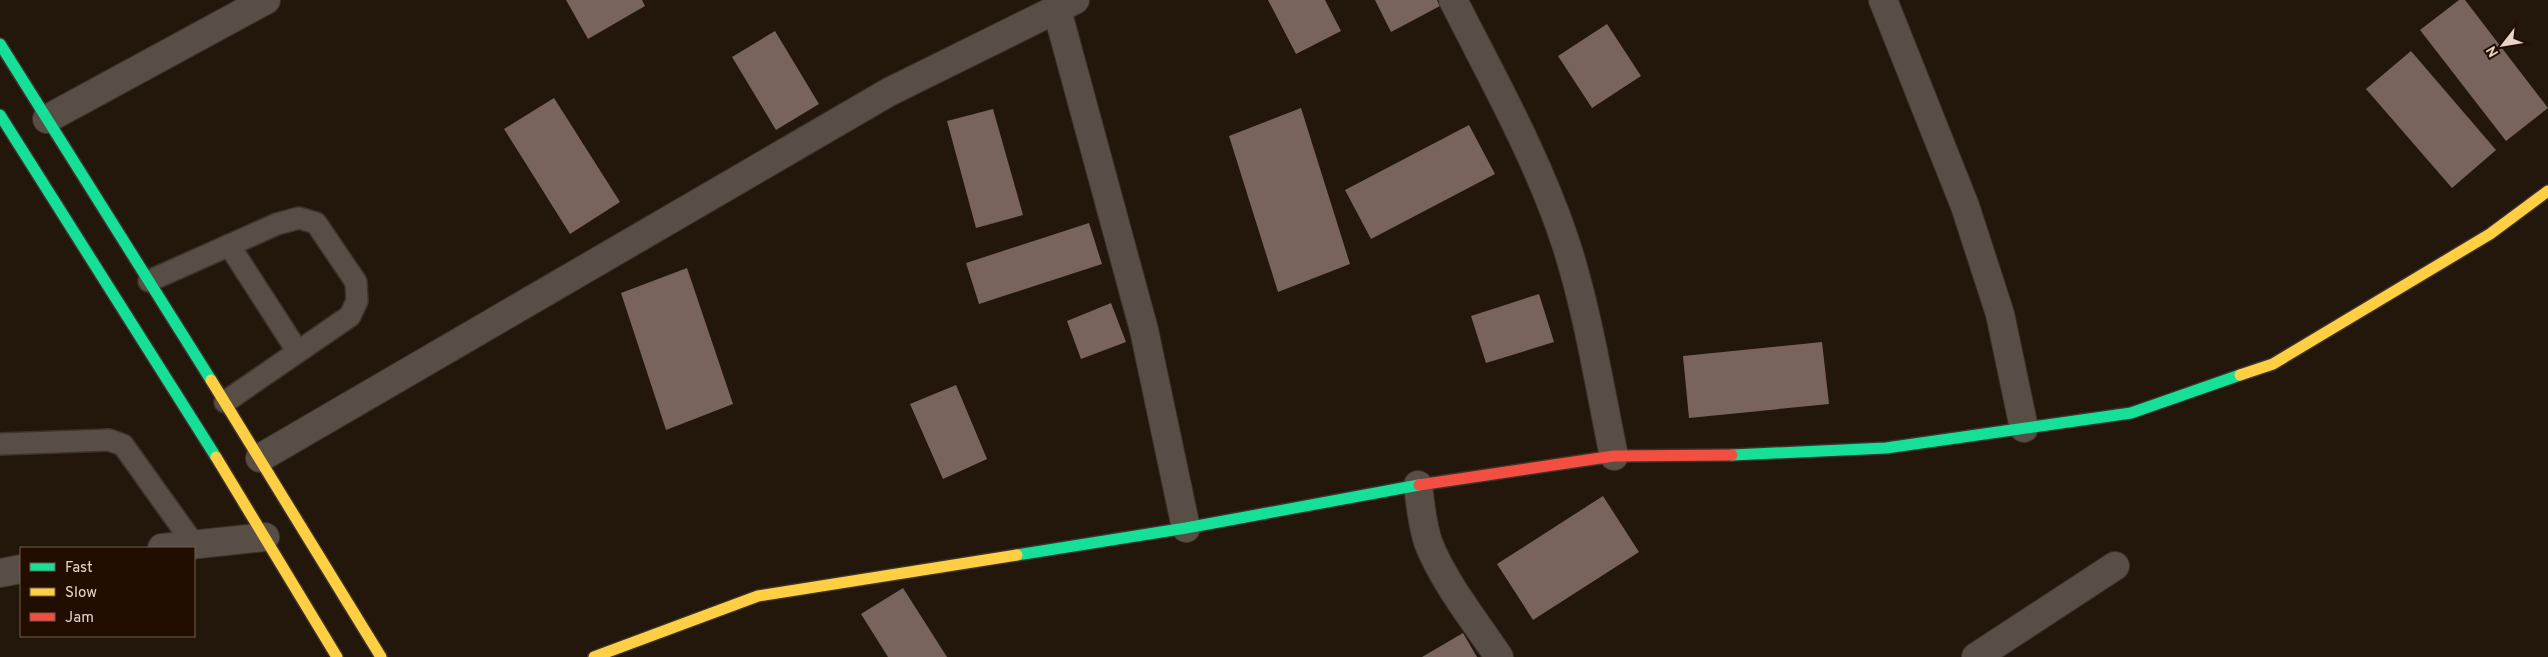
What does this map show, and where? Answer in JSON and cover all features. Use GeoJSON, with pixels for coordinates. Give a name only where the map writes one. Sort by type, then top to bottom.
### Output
{"type":"FeatureCollection","features":[{"type":"Feature","properties":{"kind":"street"},"geometry":{"type":"LineString","coordinates":[[47,119],[266,0]]}},
{"type":"Feature","properties":{"kind":"street"},"geometry":{"type":"LineString","coordinates":[[1453,0],[1529,150],[1565,241],[1581,303],[1614,456]]}},
{"type":"Feature","properties":{"kind":"street"},"geometry":{"type":"LineString","coordinates":[[1883,0],[1965,206],[2000,314],[2024,428]]}},
{"type":"Feature","properties":{"kind":"street"},"geometry":{"type":"LineString","coordinates":[[260,458],[889,92],[1066,5],[1144,330],[1186,528]]}},
{"type":"Feature","properties":{"kind":"street"},"geometry":{"type":"LineString","coordinates":[[0,44],[260,458],[381,657]]}},
{"type":"Feature","properties":{"kind":"street"},"geometry":{"type":"LineString","coordinates":[[0,115],[265,537],[337,657]]}},
{"type":"Feature","properties":{"kind":"street"},"geometry":{"type":"LineString","coordinates":[[594,657],[758,596],[1186,528],[1418,485],[1614,456],[1738,454],[1886,448],[2131,413],[2273,364],[2490,234],[2548,191]]}},
{"type":"Feature","properties":{"kind":"street"},"geometry":{"type":"LineString","coordinates":[[1418,485],[1421,517],[1429,543],[1449,581],[1499,657]]}},
{"type":"Feature","properties":{"kind":"street"},"geometry":{"type":"LineString","coordinates":[[170,547],[265,537]]}},
{"type":"Feature","properties":{"kind":"street"},"geometry":{"type":"LineString","coordinates":[[1976,657],[2115,566]]}},
{"type":"Feature","properties":{"kind":"street"},"geometry":{"type":"LineString","coordinates":[[0,573],[20,569]]}},
{"type":"Feature","properties":{"kind":"lane"},"geometry":{"type":"LineString","coordinates":[[149,281],[277,224],[299,218],[316,223],[356,282],[357,301],[350,316],[225,402]]}},
{"type":"Feature","properties":{"kind":"lane"},"geometry":{"type":"LineString","coordinates":[[229,246],[298,352]]}},
{"type":"Feature","properties":{"kind":"lane"},"geometry":{"type":"LineString","coordinates":[[0,444],[109,440],[123,445],[193,544]]}},
{"type":"Feature","properties":{"kind":"building"},"geometry":{"type":"Polygon","coordinates":[[[566,0],[642,0],[645,6],[588,39],[566,0]]]}},
{"type":"Feature","properties":{"kind":"building"},"geometry":{"type":"Polygon","coordinates":[[[1268,0],[1325,0],[1341,31],[1296,54],[1268,0]]]}},
{"type":"Feature","properties":{"kind":"building"},"geometry":{"type":"Polygon","coordinates":[[[1375,0],[1437,0],[1440,6],[1391,32],[1375,0]]]}},
{"type":"Feature","properties":{"kind":"building"},"geometry":{"type":"Polygon","coordinates":[[[2459,0],[2465,0],[2548,108],[2506,141],[2420,30],[2459,0]]]}},
{"type":"Feature","properties":{"kind":"building"},"geometry":{"type":"Polygon","coordinates":[[[1607,24],[1641,76],[1592,108],[1558,56],[1607,24]]]}},
{"type":"Feature","properties":{"kind":"building"},"geometry":{"type":"Polygon","coordinates":[[[775,31],[819,104],[776,130],[732,57],[775,31]]]}},
{"type":"Feature","properties":{"kind":"building"},"geometry":{"type":"Polygon","coordinates":[[[2411,51],[2496,150],[2452,188],[2366,89],[2411,51]]]}},
{"type":"Feature","properties":{"kind":"building"},"geometry":{"type":"Polygon","coordinates":[[[554,98],[620,202],[570,234],[504,129],[554,98]]]}},
{"type":"Feature","properties":{"kind":"building"},"geometry":{"type":"Polygon","coordinates":[[[1301,108],[1350,264],[1278,292],[1229,136],[1301,108]]]}},
{"type":"Feature","properties":{"kind":"building"},"geometry":{"type":"Polygon","coordinates":[[[993,109],[1023,215],[976,228],[947,121],[993,109]]]}},
{"type":"Feature","properties":{"kind":"building"},"geometry":{"type":"Polygon","coordinates":[[[1469,125],[1495,174],[1371,239],[1345,190],[1469,125]]]}},
{"type":"Feature","properties":{"kind":"building"},"geometry":{"type":"Polygon","coordinates":[[[1089,223],[1102,264],[979,304],[966,263],[1089,223]]]}},
{"type":"Feature","properties":{"kind":"building"},"geometry":{"type":"Polygon","coordinates":[[[687,268],[733,404],[666,430],[621,293],[687,268]]]}},
{"type":"Feature","properties":{"kind":"building"},"geometry":{"type":"Polygon","coordinates":[[[1539,294],[1554,342],[1486,363],[1471,316],[1539,294]]]}},
{"type":"Feature","properties":{"kind":"building"},"geometry":{"type":"Polygon","coordinates":[[[1111,303],[1126,342],[1081,359],[1067,321],[1111,303]]]}},
{"type":"Feature","properties":{"kind":"building"},"geometry":{"type":"Polygon","coordinates":[[[1822,342],[1829,404],[1689,418],[1683,356],[1822,342]]]}},
{"type":"Feature","properties":{"kind":"building"},"geometry":{"type":"Polygon","coordinates":[[[956,385],[987,459],[943,479],[910,404],[956,385]]]}},
{"type":"Feature","properties":{"kind":"building"},"geometry":{"type":"Polygon","coordinates":[[[1603,496],[1639,552],[1533,620],[1497,564],[1603,496]]]}},
{"type":"Feature","properties":{"kind":"building"},"geometry":{"type":"Polygon","coordinates":[[[903,588],[947,657],[888,657],[861,614],[903,588]]]}},
{"type":"Feature","properties":{"kind":"building"},"geometry":{"type":"Polygon","coordinates":[[[1463,633],[1477,657],[1422,657],[1463,633]]]}},
{"type":"Feature","properties":{"kind":"traffic: fast"},"geometry":{"type":"LineString","coordinates":[[0,44],[211,380]]}},
{"type":"Feature","properties":{"kind":"traffic: fast"},"geometry":{"type":"LineString","coordinates":[[0,115],[216,457]]}},
{"type":"Feature","properties":{"kind":"traffic: fast"},"geometry":{"type":"LineString","coordinates":[[1732,455],[1886,448],[2131,413],[2240,375]]}},
{"type":"Feature","properties":{"kind":"traffic: fast"},"geometry":{"type":"LineString","coordinates":[[1017,555],[1186,528],[1419,485]]}},
{"type":"Feature","properties":{"kind":"traffic: slow"},"geometry":{"type":"LineString","coordinates":[[2240,375],[2273,364],[2490,234],[2548,191]]}},
{"type":"Feature","properties":{"kind":"traffic: slow"},"geometry":{"type":"LineString","coordinates":[[211,380],[381,657]]}},
{"type":"Feature","properties":{"kind":"traffic: slow"},"geometry":{"type":"LineString","coordinates":[[216,457],[337,657]]}},
{"type":"Feature","properties":{"kind":"traffic: slow"},"geometry":{"type":"LineString","coordinates":[[594,657],[758,596],[1017,555]]}},
{"type":"Feature","properties":{"kind":"traffic: jam"},"geometry":{"type":"LineString","coordinates":[[1419,485],[1614,456],[1732,455]]}}]}
